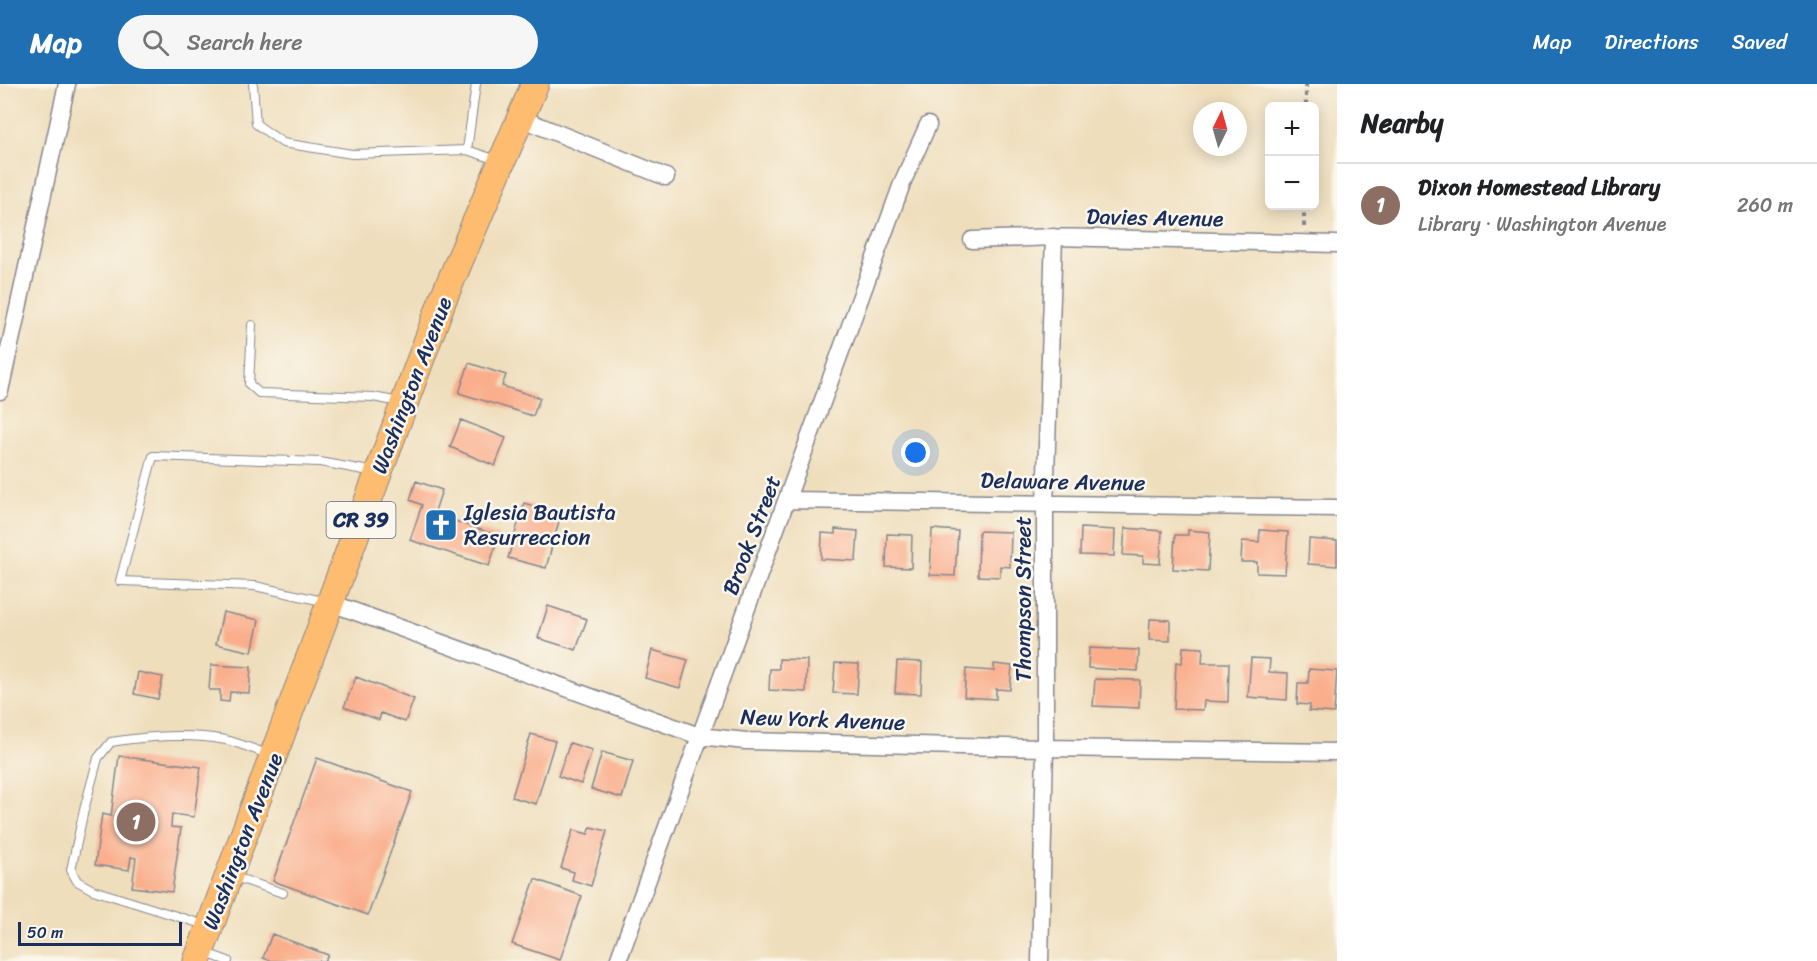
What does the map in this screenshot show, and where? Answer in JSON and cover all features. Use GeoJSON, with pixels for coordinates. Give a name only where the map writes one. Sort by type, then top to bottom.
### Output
{"type":"FeatureCollection","features":[{"type":"Feature","properties":{"kind":"main road","name":"Washington Avenue"},"geometry":{"type":"LineString","coordinates":[[199,956],[443,298],[535,84]]}},
{"type":"Feature","properties":{"kind":"street"},"geometry":{"type":"LineString","coordinates":[[0,391],[68,84]]}},
{"type":"Feature","properties":{"kind":"street"},"geometry":{"type":"LineString","coordinates":[[520,118],[666,177]]}},
{"type":"Feature","properties":{"kind":"street","name":"Brook Street"},"geometry":{"type":"LineString","coordinates":[[618,961],[903,181],[928,125]]}},
{"type":"Feature","properties":{"kind":"street","name":"Davies Avenue"},"geometry":{"type":"LineString","coordinates":[[972,240],[1054,237],[1337,244]]}},
{"type":"Feature","properties":{"kind":"street","name":"Thompson Street"},"geometry":{"type":"LineString","coordinates":[[1040,961],[1045,748],[1045,504],[1054,237]]}},
{"type":"Feature","properties":{"kind":"street","name":"Delaware Avenue"},"geometry":{"type":"LineString","coordinates":[[788,500],[1337,508]]}},
{"type":"Feature","properties":{"kind":"street","name":"New York Avenue"},"geometry":{"type":"LineString","coordinates":[[331,603],[699,736],[746,741],[1337,752]]}},
{"type":"Feature","properties":{"kind":"lane"},"geometry":{"type":"LineString","coordinates":[[253,84],[256,124],[283,143],[352,154],[467,150],[501,162]]}},
{"type":"Feature","properties":{"kind":"lane"},"geometry":{"type":"LineString","coordinates":[[467,150],[476,84]]}},
{"type":"Feature","properties":{"kind":"lane"},"geometry":{"type":"LineString","coordinates":[[252,325],[249,384],[259,393],[373,397],[403,403]]}},
{"type":"Feature","properties":{"kind":"lane"},"geometry":{"type":"LineString","coordinates":[[331,603],[255,586],[120,581],[153,456],[320,462],[378,472]]}},
{"type":"Feature","properties":{"kind":"lane"},"geometry":{"type":"LineString","coordinates":[[210,926],[93,890],[77,881],[71,870],[98,758],[111,742],[135,738],[193,736],[227,741],[274,756]]}},
{"type":"Feature","properties":{"kind":"lane"},"geometry":{"type":"LineString","coordinates":[[229,875],[283,893]]}},
{"type":"Feature","properties":{"kind":"lane"},"geometry":{"type":"LineString","coordinates":[[199,956],[228,961]]}},
{"type":"Feature","properties":{"kind":"path"},"geometry":{"type":"LineString","coordinates":[[1306,84],[1306,102]]}},
{"type":"Feature","properties":{"kind":"building"},"geometry":{"type":"Polygon","coordinates":[[[469,363],[506,375],[502,386],[540,398],[533,416],[459,393],[469,363]]]}},
{"type":"Feature","properties":{"kind":"building"},"geometry":{"type":"Polygon","coordinates":[[[461,420],[506,438],[495,466],[450,447],[461,420]]]}},
{"type":"Feature","properties":{"kind":"building","name":"Iglesia Bautista Resurreccion"},"geometry":{"type":"Polygon","coordinates":[[[416,481],[442,490],[434,514],[499,536],[489,566],[410,540],[422,505],[410,500],[416,481]]]}},
{"type":"Feature","properties":{"kind":"building"},"geometry":{"type":"Polygon","coordinates":[[[524,503],[561,514],[546,568],[508,558],[524,503]]]}},
{"type":"Feature","properties":{"kind":"building"},"geometry":{"type":"Polygon","coordinates":[[[1081,528],[1115,530],[1114,556],[1080,555],[1081,528]]]}},
{"type":"Feature","properties":{"kind":"building"},"geometry":{"type":"Polygon","coordinates":[[[1125,528],[1162,531],[1160,564],[1143,563],[1143,556],[1123,555],[1125,528]]]}},
{"type":"Feature","properties":{"kind":"building"},"geometry":{"type":"Polygon","coordinates":[[[835,529],[858,531],[856,561],[821,559],[822,533],[835,534],[835,529]]]}},
{"type":"Feature","properties":{"kind":"building"},"geometry":{"type":"Polygon","coordinates":[[[932,529],[958,531],[955,576],[930,575],[932,529]]]}},
{"type":"Feature","properties":{"kind":"building"},"geometry":{"type":"Polygon","coordinates":[[[1188,530],[1210,532],[1208,571],[1173,569],[1175,535],[1188,535],[1188,530]]]}},
{"type":"Feature","properties":{"kind":"building"},"geometry":{"type":"Polygon","coordinates":[[[1260,530],[1288,532],[1285,574],[1257,573],[1257,562],[1241,562],[1242,541],[1259,542],[1260,530]]]}},
{"type":"Feature","properties":{"kind":"building"},"geometry":{"type":"Polygon","coordinates":[[[979,531],[1011,532],[1010,567],[1000,566],[1000,577],[978,576],[979,531]]]}},
{"type":"Feature","properties":{"kind":"building"},"geometry":{"type":"Polygon","coordinates":[[[887,534],[912,535],[911,568],[886,567],[887,534]]]}},
{"type":"Feature","properties":{"kind":"building"},"geometry":{"type":"Polygon","coordinates":[[[1309,539],[1337,541],[1337,566],[1308,564],[1309,539]]]}},
{"type":"Feature","properties":{"kind":"building"},"geometry":{"type":"Polygon","coordinates":[[[548,606],[587,619],[576,650],[538,638],[548,606]]]}},
{"type":"Feature","properties":{"kind":"building"},"geometry":{"type":"Polygon","coordinates":[[[223,612],[259,620],[252,652],[216,644],[223,612]]]}},
{"type":"Feature","properties":{"kind":"building"},"geometry":{"type":"Polygon","coordinates":[[[1150,619],[1170,620],[1170,641],[1149,640],[1150,619]]]}},
{"type":"Feature","properties":{"kind":"building"},"geometry":{"type":"Polygon","coordinates":[[[1183,647],[1203,648],[1202,663],[1229,663],[1228,702],[1204,701],[1203,710],[1174,709],[1176,662],[1182,663],[1183,647]]]}},
{"type":"Feature","properties":{"kind":"building"},"geometry":{"type":"Polygon","coordinates":[[[1089,648],[1139,650],[1138,671],[1088,668],[1089,648]]]}},
{"type":"Feature","properties":{"kind":"building"},"geometry":{"type":"Polygon","coordinates":[[[652,650],[688,660],[680,688],[645,678],[652,650]]]}},
{"type":"Feature","properties":{"kind":"building"},"geometry":{"type":"Polygon","coordinates":[[[1251,658],[1270,659],[1269,672],[1288,673],[1287,700],[1248,697],[1251,658]]]}},
{"type":"Feature","properties":{"kind":"building"},"geometry":{"type":"Polygon","coordinates":[[[779,659],[807,660],[806,692],[769,690],[770,669],[779,669],[779,659]]]}},
{"type":"Feature","properties":{"kind":"building"},"geometry":{"type":"Polygon","coordinates":[[[897,661],[922,662],[921,694],[895,693],[897,661]]]}},
{"type":"Feature","properties":{"kind":"building"},"geometry":{"type":"Polygon","coordinates":[[[835,663],[859,664],[857,694],[833,693],[835,663]]]}},
{"type":"Feature","properties":{"kind":"building"},"geometry":{"type":"Polygon","coordinates":[[[994,664],[1012,666],[1010,690],[996,689],[996,699],[964,697],[966,669],[994,671],[994,664]]]}},
{"type":"Feature","properties":{"kind":"building"},"geometry":{"type":"Polygon","coordinates":[[[211,665],[251,667],[249,693],[230,692],[229,702],[220,701],[220,690],[209,690],[211,665]]]}},
{"type":"Feature","properties":{"kind":"building"},"geometry":{"type":"Polygon","coordinates":[[[1309,669],[1337,671],[1334,713],[1309,711],[1310,705],[1297,704],[1298,683],[1308,683],[1309,669]]]}},
{"type":"Feature","properties":{"kind":"building"},"geometry":{"type":"Polygon","coordinates":[[[138,672],[163,677],[158,699],[134,694],[138,672]]]}},
{"type":"Feature","properties":{"kind":"building"},"geometry":{"type":"Polygon","coordinates":[[[356,677],[414,699],[405,722],[381,713],[379,720],[344,707],[356,677]]]}},
{"type":"Feature","properties":{"kind":"building"},"geometry":{"type":"Polygon","coordinates":[[[1095,679],[1140,680],[1139,708],[1093,706],[1095,679]]]}},
{"type":"Feature","properties":{"kind":"building"},"geometry":{"type":"Polygon","coordinates":[[[531,734],[555,741],[536,804],[512,797],[531,734]]]}},
{"type":"Feature","properties":{"kind":"building"},"geometry":{"type":"Polygon","coordinates":[[[570,743],[592,750],[581,784],[558,776],[570,743]]]}},
{"type":"Feature","properties":{"kind":"building"},"geometry":{"type":"Polygon","coordinates":[[[602,752],[633,761],[622,798],[591,789],[602,752]]]}},
{"type":"Feature","properties":{"kind":"building"},"geometry":{"type":"Polygon","coordinates":[[[119,756],[201,767],[194,817],[172,814],[171,827],[181,828],[172,892],[132,887],[136,858],[131,857],[129,870],[95,865],[102,814],[111,816],[119,756]]]}},
{"type":"Feature","properties":{"kind":"building"},"geometry":{"type":"Polygon","coordinates":[[[317,758],[412,792],[368,915],[273,881],[317,758]]]}},
{"type":"Feature","properties":{"kind":"building"},"geometry":{"type":"Polygon","coordinates":[[[591,827],[607,831],[591,886],[572,880],[574,872],[561,868],[573,830],[588,834],[591,827]]]}},
{"type":"Feature","properties":{"kind":"building"},"geometry":{"type":"Polygon","coordinates":[[[535,879],[582,896],[560,960],[512,944],[535,879]]]}},
{"type":"Feature","properties":{"kind":"building"},"geometry":{"type":"Polygon","coordinates":[[[272,934],[328,955],[325,961],[272,961],[263,958],[272,934]]]}},
{"type":"Feature","properties":{"kind":"place","name":"Iglesia Bautista Resurreccion"},"geometry":{"type":"Point","coordinates":[441,525]}},
{"type":"Feature","properties":{"kind":"place","name":"Dixon Homestead Library"},"geometry":{"type":"Point","coordinates":[136,822]}}]}
